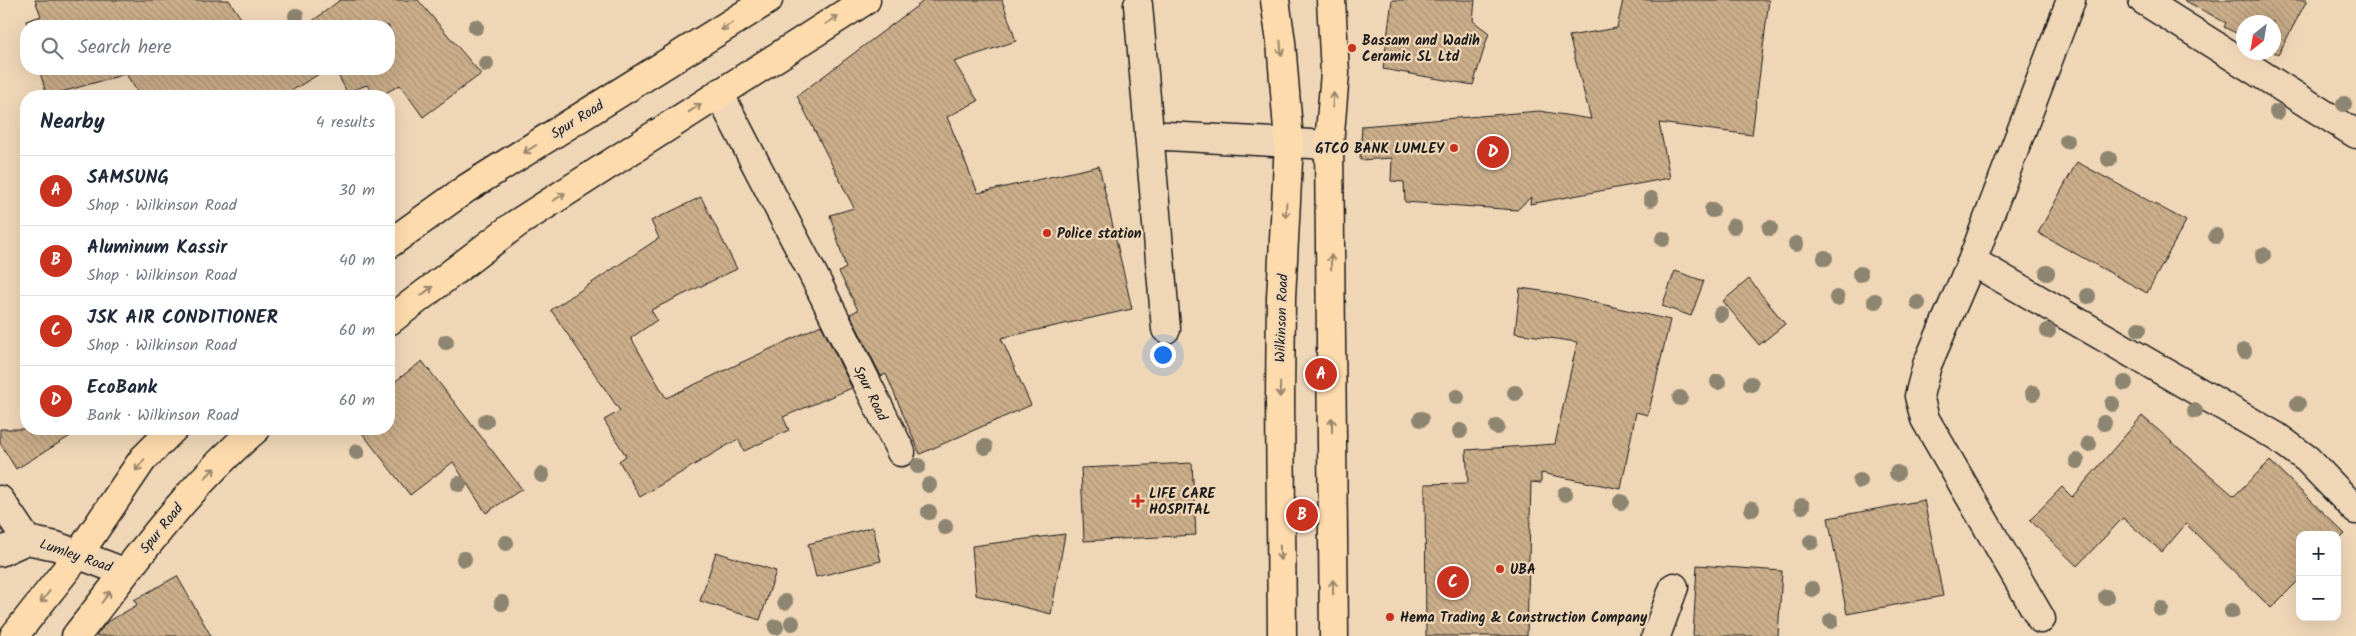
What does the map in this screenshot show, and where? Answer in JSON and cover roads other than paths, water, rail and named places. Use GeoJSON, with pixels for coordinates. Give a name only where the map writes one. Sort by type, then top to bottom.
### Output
{"type":"FeatureCollection","features":[{"type":"Feature","properties":{"kind":"main road","name":"Spur Road"},"geometry":{"type":"LineString","coordinates":[[395,240],[467,188],[768,0]]}},
{"type":"Feature","properties":{"kind":"main road"},"geometry":{"type":"LineString","coordinates":[[395,316],[516,224],[866,0]]}},
{"type":"Feature","properties":{"kind":"main road","name":"Wilkinson Road"},"geometry":{"type":"LineString","coordinates":[[1275,0],[1281,42],[1289,142],[1281,298],[1282,636]]}},
{"type":"Feature","properties":{"kind":"main road"},"geometry":{"type":"LineString","coordinates":[[1330,0],[1335,73],[1329,145],[1334,636]]}},
{"type":"Feature","properties":{"kind":"main road"},"geometry":{"type":"LineString","coordinates":[[14,636],[78,555],[143,459],[167,435]]}},
{"type":"Feature","properties":{"kind":"main road","name":"Spur Road"},"geometry":{"type":"LineString","coordinates":[[76,636],[124,572],[183,500],[250,435]]}},
{"type":"Feature","properties":{"kind":"street"},"geometry":{"type":"LineString","coordinates":[[2041,619],[1925,420],[1919,396],[1927,365],[1972,261],[2071,0]]}},
{"type":"Feature","properties":{"kind":"street"},"geometry":{"type":"LineString","coordinates":[[2143,0],[2356,134]]}},
{"type":"Feature","properties":{"kind":"street"},"geometry":{"type":"LineString","coordinates":[[1138,5],[1166,329]]}},
{"type":"Feature","properties":{"kind":"street","name":"Spur Road"},"geometry":{"type":"LineString","coordinates":[[719,93],[816,280],[901,452]]}},
{"type":"Feature","properties":{"kind":"street"},"geometry":{"type":"LineString","coordinates":[[1149,135],[1329,145]]}},
{"type":"Feature","properties":{"kind":"street"},"geometry":{"type":"LineString","coordinates":[[1972,261],[2277,436],[2307,459],[2356,510]]}},
{"type":"Feature","properties":{"kind":"street"},"geometry":{"type":"LineString","coordinates":[[0,500],[27,540]]}},
{"type":"Feature","properties":{"kind":"street","name":"Lumley Road"},"geometry":{"type":"LineString","coordinates":[[0,552],[27,540],[56,546],[124,572]]}},
{"type":"Feature","properties":{"kind":"street"},"geometry":{"type":"LineString","coordinates":[[1656,636],[1674,587]]}},
{"type":"Feature","properties":{"kind":"place","name":"Bassam and Wadih Ceramic SL Ltd"},"geometry":{"type":"Point","coordinates":[1352,48]}},
{"type":"Feature","properties":{"kind":"place","name":"GTCO BANK LUMLEY"},"geometry":{"type":"Point","coordinates":[1454,148]}},
{"type":"Feature","properties":{"kind":"place","name":"EcoBank"},"geometry":{"type":"Point","coordinates":[1493,152]}},
{"type":"Feature","properties":{"kind":"place","name":"Police station"},"geometry":{"type":"Point","coordinates":[1047,233]}},
{"type":"Feature","properties":{"kind":"place","name":"SAMSUNG"},"geometry":{"type":"Point","coordinates":[1321,374]}},
{"type":"Feature","properties":{"kind":"place","name":"LIFE CARE HOSPITAL"},"geometry":{"type":"Point","coordinates":[1138,501]}},
{"type":"Feature","properties":{"kind":"place","name":"Aluminum Kassir"},"geometry":{"type":"Point","coordinates":[1302,515]}},
{"type":"Feature","properties":{"kind":"place","name":"UBA"},"geometry":{"type":"Point","coordinates":[1500,569]}},
{"type":"Feature","properties":{"kind":"place","name":"JSK AIR CONDITIONER"},"geometry":{"type":"Point","coordinates":[1453,582]}},
{"type":"Feature","properties":{"kind":"place","name":"Hema Trading & Construction Company"},"geometry":{"type":"Point","coordinates":[1390,617]}}]}
